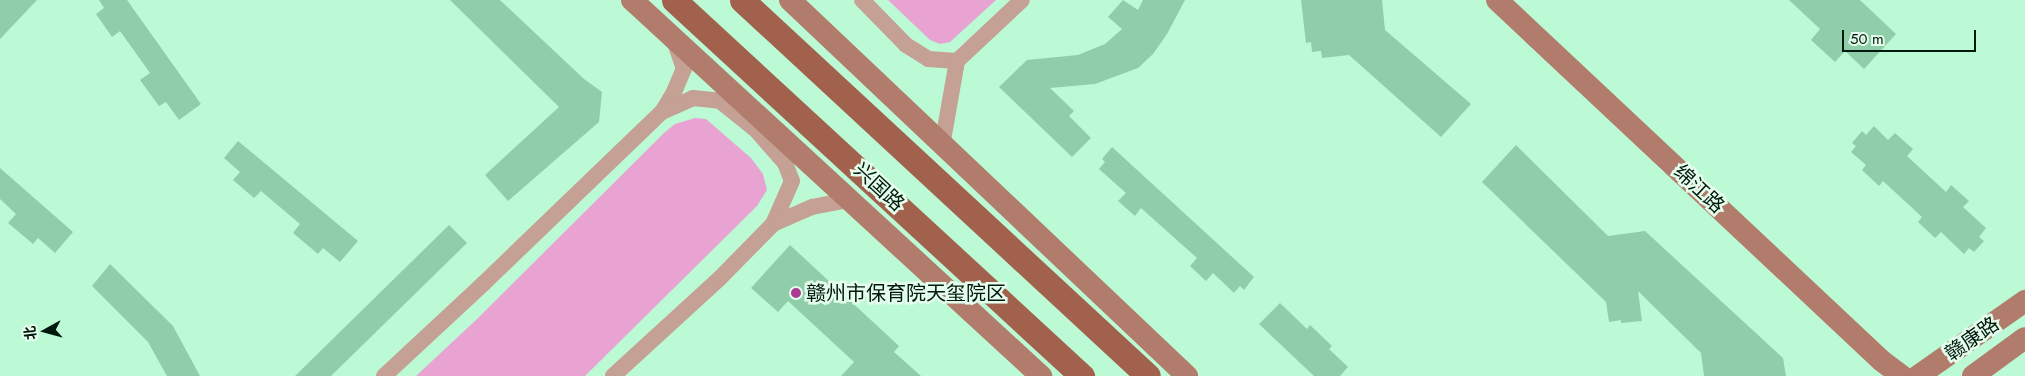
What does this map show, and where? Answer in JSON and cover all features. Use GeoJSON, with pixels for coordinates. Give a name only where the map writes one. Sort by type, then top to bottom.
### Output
{"type":"FeatureCollection","features":[{"type":"Feature","properties":{"kind":"main road","name":"兴国路"},"geometry":{"type":"LineString","coordinates":[[674,0],[1082,376]]}},
{"type":"Feature","properties":{"kind":"main road"},"geometry":{"type":"LineString","coordinates":[[742,0],[1148,376]]}},
{"type":"Feature","properties":{"kind":"street"},"geometry":{"type":"LineString","coordinates":[[632,0],[847,200],[1041,376]]}},
{"type":"Feature","properties":{"kind":"street"},"geometry":{"type":"LineString","coordinates":[[790,0],[1187,376]]}},
{"type":"Feature","properties":{"kind":"street"},"geometry":{"type":"LineString","coordinates":[[862,0],[906,45],[928,59],[958,61]]}},
{"type":"Feature","properties":{"kind":"street"},"geometry":{"type":"LineString","coordinates":[[942,146],[958,61],[1022,0]]}},
{"type":"Feature","properties":{"kind":"street","name":"绵江路"},"geometry":{"type":"LineString","coordinates":[[1497,0],[1882,361],[1902,376]]}},
{"type":"Feature","properties":{"kind":"street"},"geometry":{"type":"LineString","coordinates":[[384,376],[662,112],[674,92],[684,69],[674,39]]}},
{"type":"Feature","properties":{"kind":"street"},"geometry":{"type":"LineString","coordinates":[[613,376],[720,278],[773,224],[792,181],[786,163],[756,130],[720,101],[693,98],[662,112]]}},
{"type":"Feature","properties":{"kind":"street"},"geometry":{"type":"LineString","coordinates":[[773,224],[812,207],[847,200]]}},
{"type":"Feature","properties":{"kind":"street","name":"赣康路"},"geometry":{"type":"LineString","coordinates":[[1918,376],[2025,301]]}},
{"type":"Feature","properties":{"kind":"street","name":"赣康路"},"geometry":{"type":"LineString","coordinates":[[1973,376],[2025,338]]}},
{"type":"Feature","properties":{"kind":"shaded area"},"geometry":{"type":"Polygon","coordinates":[[[888,0],[996,0],[950,42],[940,44],[930,40],[888,0]]]}},
{"type":"Feature","properties":{"kind":"shaded area"},"geometry":{"type":"Polygon","coordinates":[[[695,118],[706,119],[751,158],[763,174],[767,190],[757,206],[585,376],[416,376],[477,319],[665,132],[675,124],[695,118]]]}},
{"type":"Feature","properties":{"kind":"building"},"geometry":{"type":"Polygon","coordinates":[[[0,0],[37,0],[0,39],[0,0]]]}},
{"type":"Feature","properties":{"kind":"building"},"geometry":{"type":"Polygon","coordinates":[[[99,0],[127,0],[201,104],[179,120],[166,102],[159,106],[140,80],[150,73],[120,31],[112,37],[96,14],[104,8],[99,0]]]}},
{"type":"Feature","properties":{"kind":"building"},"geometry":{"type":"Polygon","coordinates":[[[450,0],[500,0],[584,79],[602,92],[599,122],[508,201],[485,175],[559,107],[450,0]]]}},
{"type":"Feature","properties":{"kind":"building"},"geometry":{"type":"Polygon","coordinates":[[[1123,0],[1138,10],[1143,0],[1185,0],[1167,34],[1153,54],[1138,68],[1095,84],[1050,88],[1074,111],[1069,116],[1091,138],[1072,157],[999,87],[1027,60],[1078,55],[1105,44],[1122,29],[1108,17],[1123,0]]]}},
{"type":"Feature","properties":{"kind":"building"},"geometry":{"type":"Polygon","coordinates":[[[1301,0],[1382,0],[1385,30],[1471,104],[1441,137],[1349,55],[1322,58],[1321,51],[1312,52],[1311,42],[1306,43],[1301,0]]]}},
{"type":"Feature","properties":{"kind":"building"},"geometry":{"type":"Polygon","coordinates":[[[1789,0],[1860,0],[1896,34],[1864,69],[1845,51],[1835,62],[1811,40],[1820,29],[1789,0]]]}},
{"type":"Feature","properties":{"kind":"building"},"geometry":{"type":"Polygon","coordinates":[[[1874,126],[1888,140],[1895,133],[1913,149],[1907,156],[1946,192],[1951,185],[1969,201],[1963,207],[1986,228],[1979,237],[1984,241],[1974,252],[1969,248],[1964,254],[1941,232],[1935,238],[1918,222],[1922,217],[1883,181],[1879,186],[1862,170],[1866,165],[1851,152],[1856,146],[1852,143],[1862,131],[1866,135],[1874,126]]]}},
{"type":"Feature","properties":{"kind":"building"},"geometry":{"type":"Polygon","coordinates":[[[238,141],[358,241],[340,262],[323,248],[318,254],[293,233],[300,224],[261,191],[254,198],[233,180],[240,172],[224,158],[238,141]]]}},
{"type":"Feature","properties":{"kind":"building"},"geometry":{"type":"Polygon","coordinates":[[[1516,145],[1608,236],[1645,231],[1783,358],[1786,376],[1704,376],[1701,353],[1638,291],[1642,321],[1621,323],[1621,320],[1609,322],[1606,302],[1482,182],[1516,145]]]}},
{"type":"Feature","properties":{"kind":"building"},"geometry":{"type":"Polygon","coordinates":[[[1112,147],[1254,277],[1244,290],[1240,286],[1234,293],[1213,273],[1206,281],[1190,266],[1197,258],[1141,208],[1135,216],[1118,201],[1126,193],[1099,169],[1105,162],[1102,159],[1112,147]]]}},
{"type":"Feature","properties":{"kind":"building"},"geometry":{"type":"Polygon","coordinates":[[[0,168],[73,232],[55,253],[38,238],[33,244],[8,223],[16,214],[0,199],[0,168]]]}},
{"type":"Feature","properties":{"kind":"building"},"geometry":{"type":"Polygon","coordinates":[[[449,225],[467,243],[331,376],[295,376],[449,225]]]}},
{"type":"Feature","properties":{"kind":"building"},"geometry":{"type":"Polygon","coordinates":[[[790,245],[899,346],[894,352],[921,376],[841,376],[854,362],[788,301],[778,312],[751,288],[790,245]]]}},
{"type":"Feature","properties":{"kind":"building"},"geometry":{"type":"Polygon","coordinates":[[[110,264],[173,326],[200,376],[167,376],[148,342],[92,286],[110,264]]]}},
{"type":"Feature","properties":{"kind":"building"},"geometry":{"type":"Polygon","coordinates":[[[1280,303],[1307,329],[1310,325],[1332,346],[1329,349],[1348,367],[1340,376],[1314,376],[1259,324],[1280,303]]]}},
{"type":"Feature","properties":{"kind":"place","name":"赣州市保育院天玺院区"},"geometry":{"type":"Point","coordinates":[796,293]}}]}
